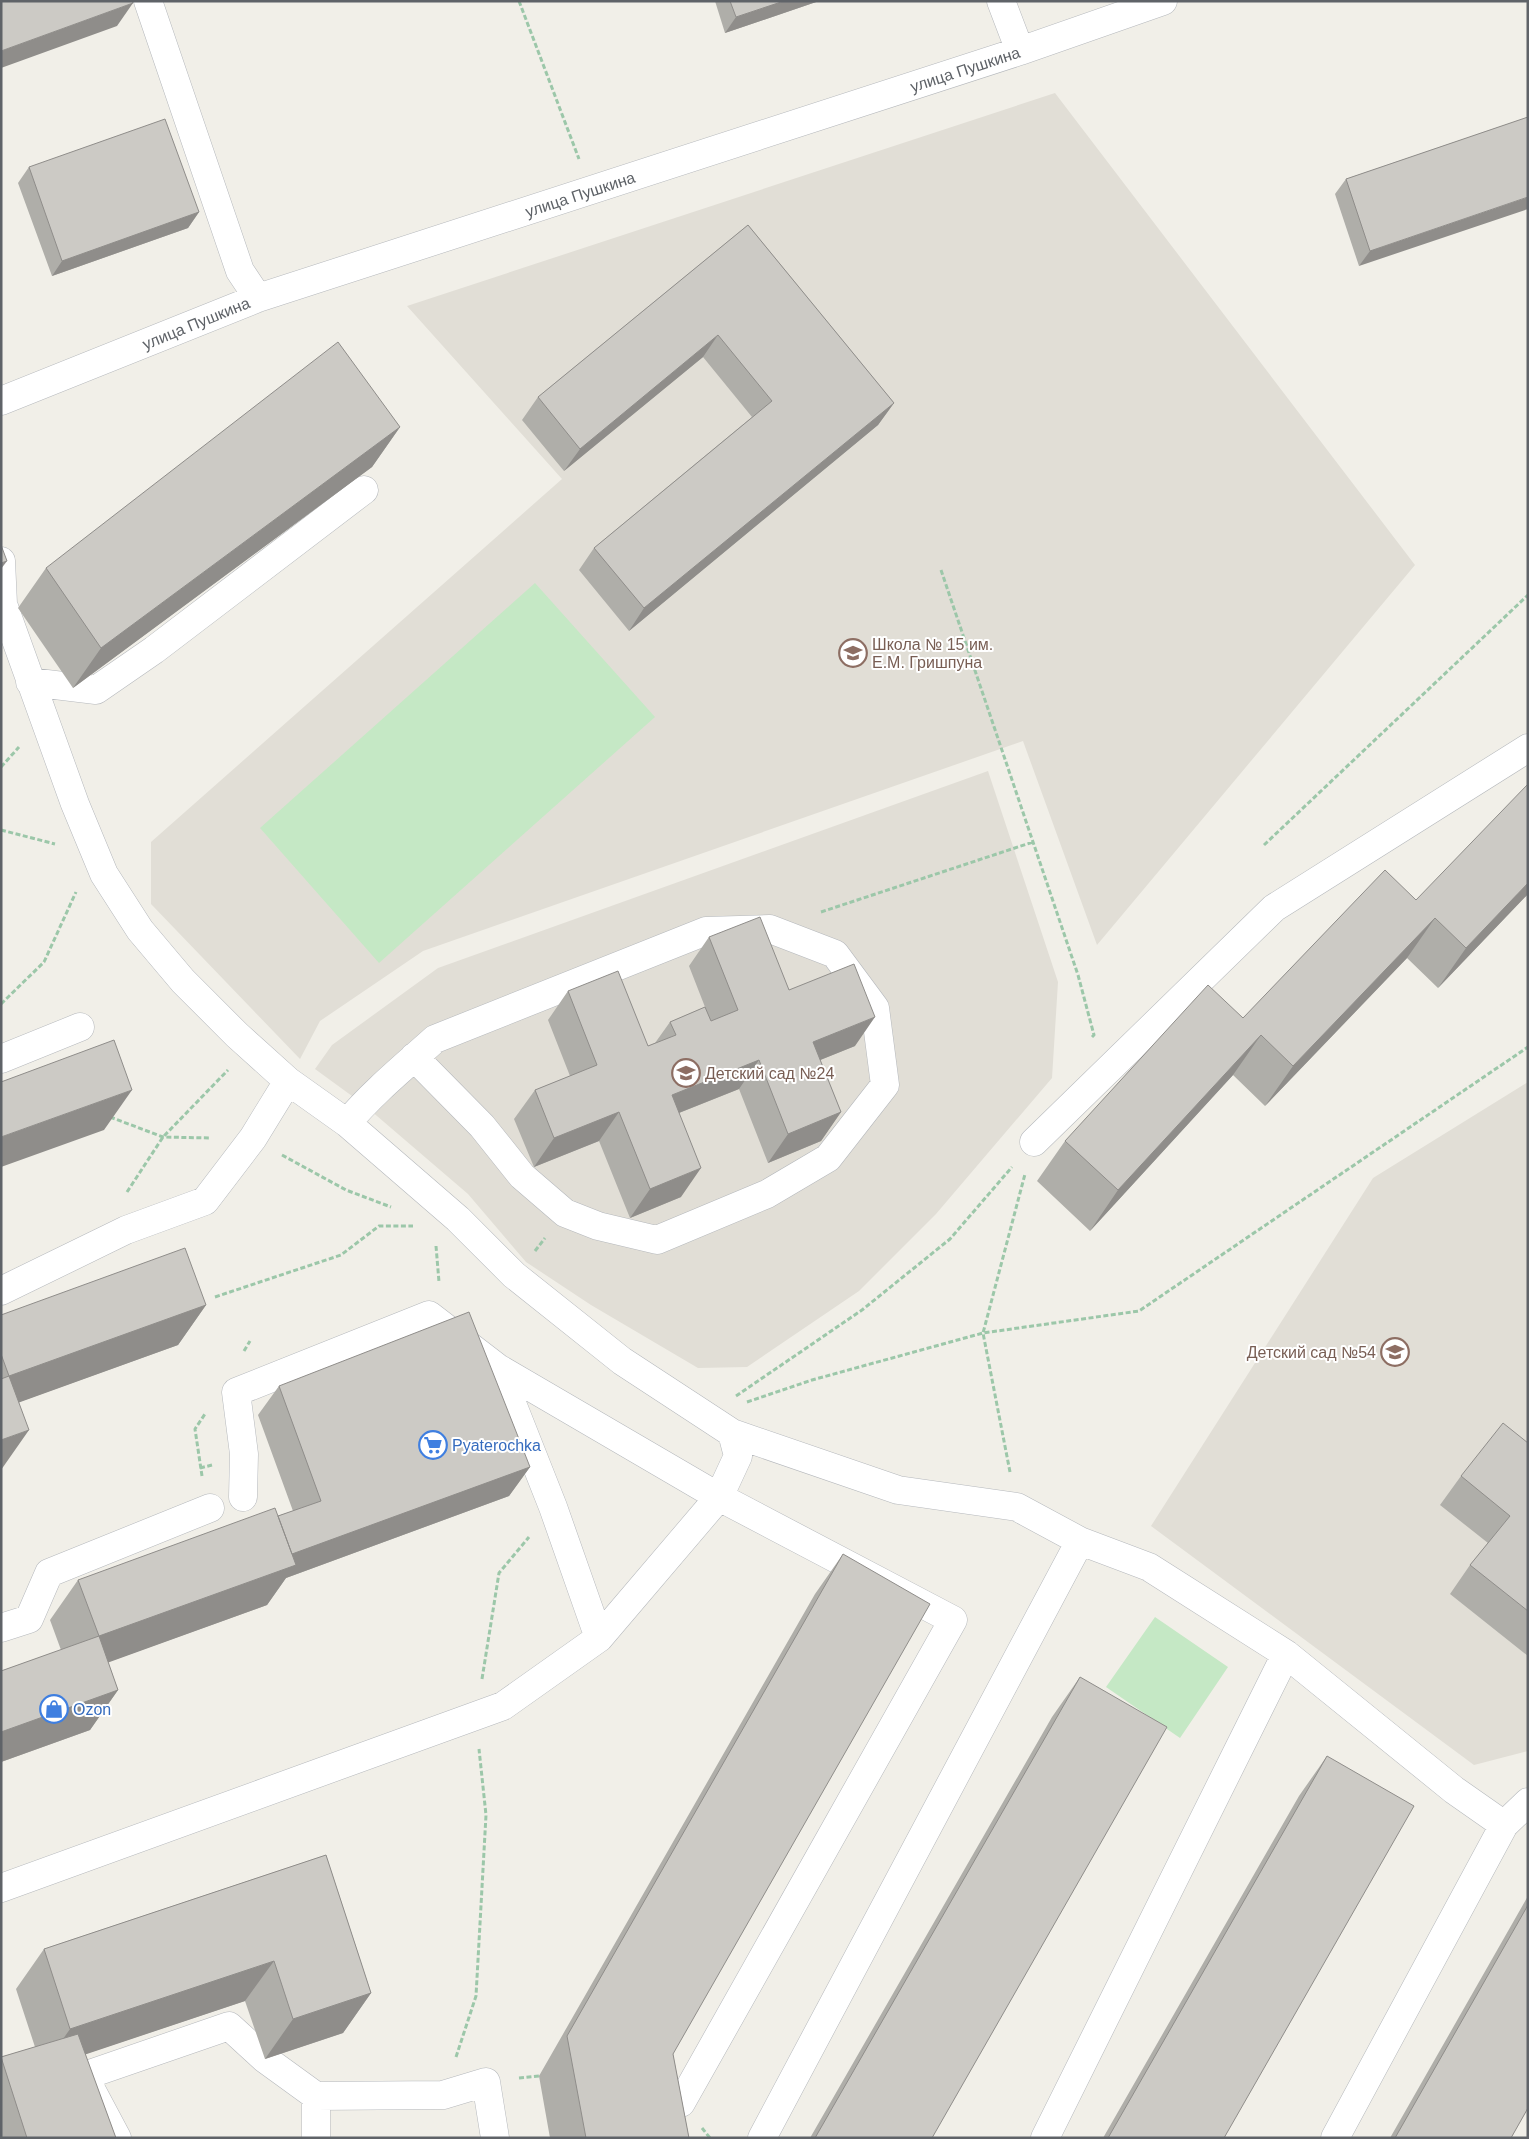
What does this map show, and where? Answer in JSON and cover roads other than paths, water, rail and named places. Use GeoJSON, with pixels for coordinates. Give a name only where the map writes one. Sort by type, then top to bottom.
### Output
{"type":"FeatureCollection","features":[{"type":"Feature","properties":{"kind":"street"},"geometry":{"type":"LineString","coordinates":[[148,1],[240,271],[258,298]]}},
{"type":"Feature","properties":{"kind":"street"},"geometry":{"type":"LineString","coordinates":[[1001,1],[1020,51]]}},
{"type":"Feature","properties":{"kind":"street","name":"улица Пушкина"},"geometry":{"type":"LineString","coordinates":[[1,401],[258,298],[1020,51],[1163,1]]}},
{"type":"Feature","properties":{"kind":"street"},"geometry":{"type":"LineString","coordinates":[[30,682],[96,690],[154,650],[364,490]]}},
{"type":"Feature","properties":{"kind":"street"},"geometry":{"type":"LineString","coordinates":[[1,561],[3,604],[75,804],[104,874],[140,930],[184,981],[236,1035],[288,1081],[347,1123],[458,1219],[522,1281],[622,1361],[732,1433],[898,1490],[1017,1508],[1080,1541],[1149,1567],[1286,1654],[1454,1790],[1504,1825]]}},
{"type":"Feature","properties":{"kind":"street"},"geometry":{"type":"LineString","coordinates":[[1034,1142],[1274,908],[1528,748]]}},
{"type":"Feature","properties":{"kind":"street"},"geometry":{"type":"LineString","coordinates":[[347,1123],[363,1104],[435,1039],[706,931],[770,929],[835,954],[875,1008],[885,1085],[828,1158],[766,1194],[657,1240],[598,1226],[565,1212],[522,1176],[482,1126],[414,1058]]}},
{"type":"Feature","properties":{"kind":"street"},"geometry":{"type":"LineString","coordinates":[[1,1059],[80,1027]]}},
{"type":"Feature","properties":{"kind":"street"},"geometry":{"type":"LineString","coordinates":[[1,1291],[126,1230],[205,1201],[253,1138],[288,1081]]}},
{"type":"Feature","properties":{"kind":"street"},"geometry":{"type":"LineString","coordinates":[[243,1497],[244,1454],[236,1392],[429,1315],[498,1368],[719,1497],[952,1620],[681,2103]]}},
{"type":"Feature","properties":{"kind":"street"},"geometry":{"type":"LineString","coordinates":[[498,1368],[553,1508],[599,1638]]}},
{"type":"Feature","properties":{"kind":"street"},"geometry":{"type":"LineString","coordinates":[[1,1888],[503,1706],[599,1638],[719,1497],[738,1456],[732,1433]]}},
{"type":"Feature","properties":{"kind":"street"},"geometry":{"type":"LineString","coordinates":[[1,1628],[29,1619],[48,1574],[210,1508]]}},
{"type":"Feature","properties":{"kind":"street"},"geometry":{"type":"LineString","coordinates":[[762,2138],[1080,1541]]}},
{"type":"Feature","properties":{"kind":"street"},"geometry":{"type":"LineString","coordinates":[[1046,2138],[1286,1654]]}},
{"type":"Feature","properties":{"kind":"street"},"geometry":{"type":"LineString","coordinates":[[1335,2138],[1504,1825],[1528,1802]]}},
{"type":"Feature","properties":{"kind":"street"},"geometry":{"type":"LineString","coordinates":[[117,2138],[84,2076],[230,2026],[265,2059],[316,2096],[443,2095],[486,2082],[495,2138]]}},
{"type":"Feature","properties":{"kind":"street"},"geometry":{"type":"LineString","coordinates":[[316,2096],[316,2138]]}},
{"type":"Feature","properties":{"kind":"place","name":"Школа № 15 им. Е.М. Гришпуна"},"geometry":{"type":"Point","coordinates":[853,653]}},
{"type":"Feature","properties":{"kind":"place","name":"Детский сад №24"},"geometry":{"type":"Point","coordinates":[686,1073]}},
{"type":"Feature","properties":{"kind":"place","name":"Детский сад №54"},"geometry":{"type":"Point","coordinates":[1395,1352]}},
{"type":"Feature","properties":{"kind":"place","name":"Pyaterochka"},"geometry":{"type":"Point","coordinates":[433,1445]}},
{"type":"Feature","properties":{"kind":"place","name":"Ozon"},"geometry":{"type":"Point","coordinates":[54,1709]}}]}
